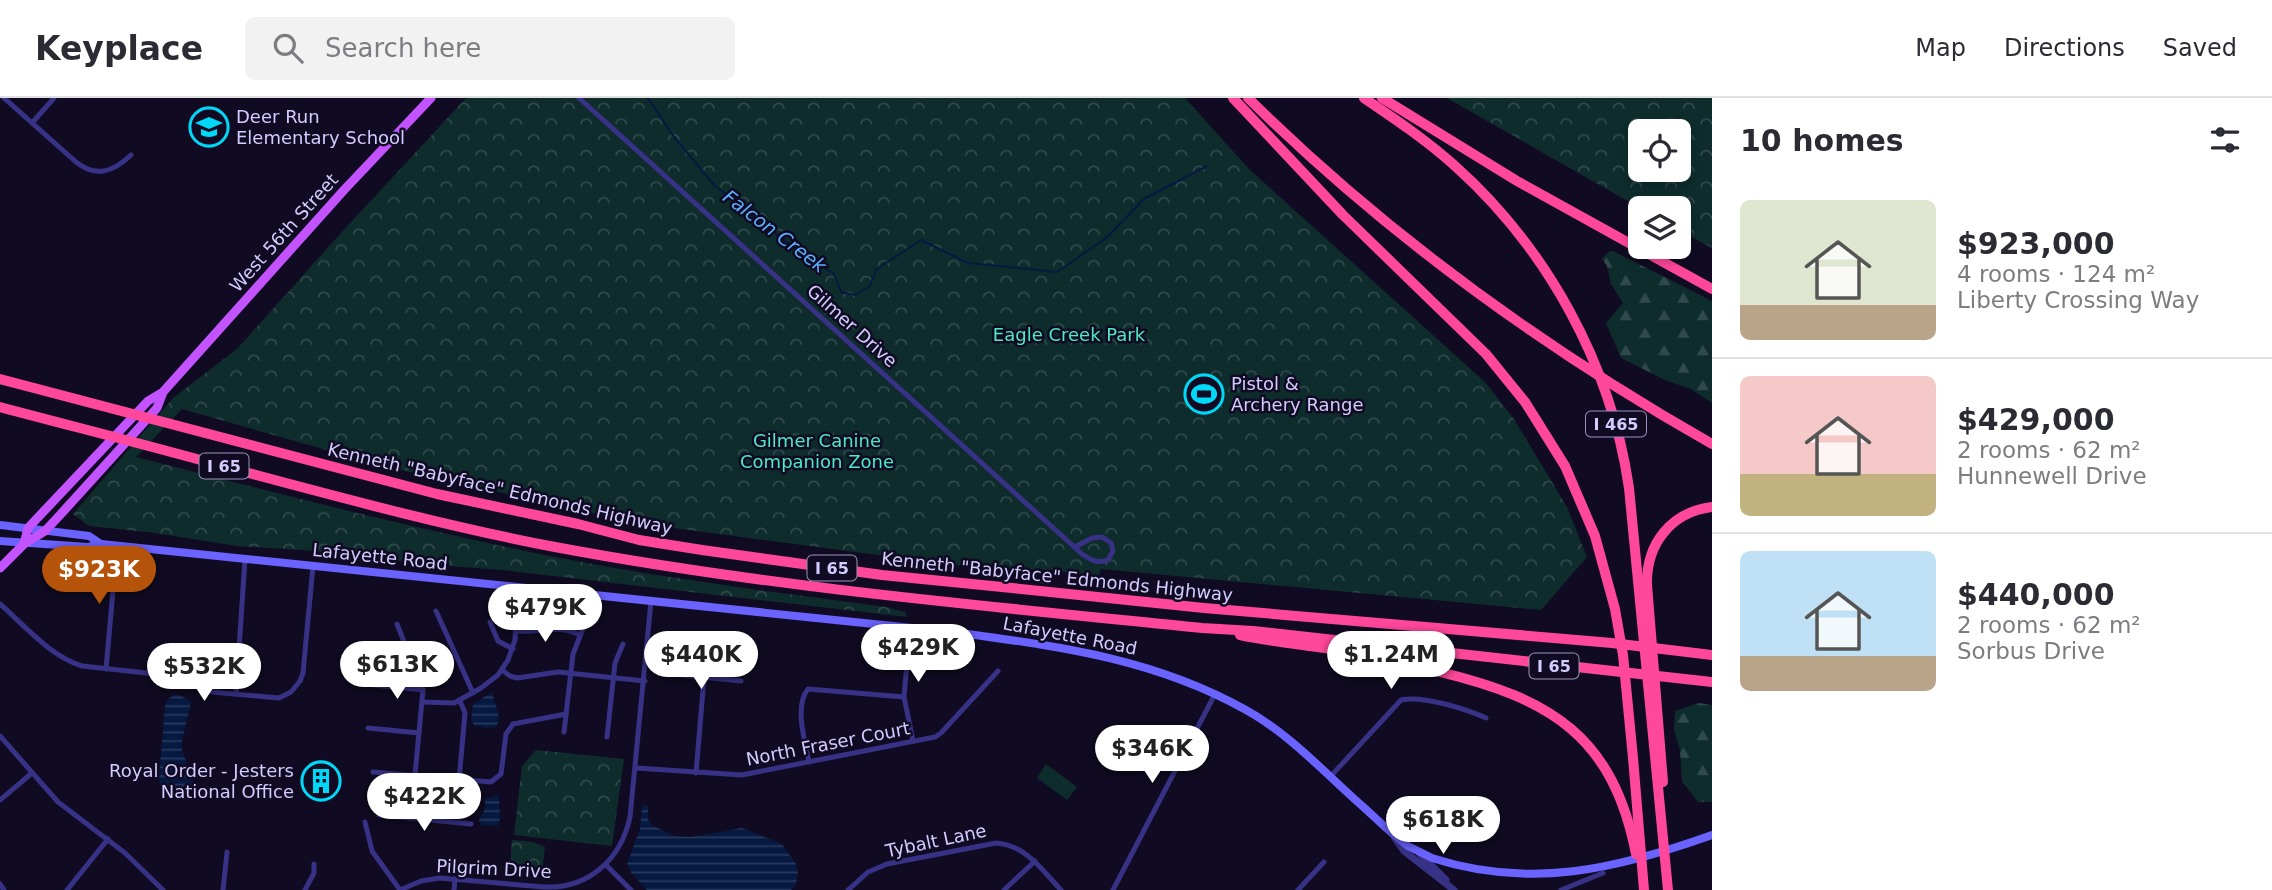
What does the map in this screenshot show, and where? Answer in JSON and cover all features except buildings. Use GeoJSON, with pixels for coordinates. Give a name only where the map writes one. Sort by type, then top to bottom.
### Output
{"type":"FeatureCollection","features":[{"type":"Feature","properties":{"kind":"highway"},"geometry":{"type":"LineString","coordinates":[[1233,98],[1343,215],[1486,354],[1525,402],[1565,466],[1595,536],[1615,609],[1628,711],[1644,890]]}},
{"type":"Feature","properties":{"kind":"highway"},"geometry":{"type":"LineString","coordinates":[[1248,98],[1302,151],[1387,224],[1468,287],[1566,354],[1712,444]]}},
{"type":"Feature","properties":{"kind":"highway","name":"I 465"},"geometry":{"type":"LineString","coordinates":[[1364,98],[1437,151],[1502,214],[1527,244],[1555,286],[1592,355],[1614,416],[1628,481],[1668,890]]}},
{"type":"Feature","properties":{"kind":"highway"},"geometry":{"type":"LineString","coordinates":[[1382,98],[1517,181],[1712,289]]}},
{"type":"Feature","properties":{"kind":"highway","name":"Kenneth \"Babyface\" Edmonds Highway"},"geometry":{"type":"LineString","coordinates":[[0,379],[437,494],[639,540],[882,575],[1190,607],[1612,643],[1712,655]]}},
{"type":"Feature","properties":{"kind":"highway","name":"Kenneth \"Babyface\" Edmonds Highway"},"geometry":{"type":"LineString","coordinates":[[0,407],[371,505],[555,547],[710,572],[878,594],[1202,628],[1267,632],[1712,682]]}},
{"type":"Feature","properties":{"kind":"highway"},"geometry":{"type":"LineString","coordinates":[[1664,842],[1662,769],[1647,585],[1648,567],[1656,542],[1670,525],[1690,512],[1712,507]]}},
{"type":"Feature","properties":{"kind":"highway"},"geometry":{"type":"LineString","coordinates":[[1202,628],[1409,664],[1488,685],[1527,699],[1569,726],[1605,768],[1618,790],[1630,825],[1644,890]]}},
{"type":"Feature","properties":{"kind":"highway"},"geometry":{"type":"LineString","coordinates":[[1673,651],[1712,647]]}},
{"type":"Feature","properties":{"kind":"main road","name":"West 56th Street"},"geometry":{"type":"LineString","coordinates":[[24,544],[28,528],[148,401],[163,392],[344,190],[431,98]]}},
{"type":"Feature","properties":{"kind":"main road","name":"West 56th Street"},"geometry":{"type":"LineString","coordinates":[[0,568],[24,544],[46,531],[158,408],[163,392]]}},
{"type":"Feature","properties":{"kind":"main road","name":"Lafayette Road"},"geometry":{"type":"LineString","coordinates":[[0,526],[89,536],[101,544]]}},
{"type":"Feature","properties":{"kind":"main road","name":"Lafayette Road"},"geometry":{"type":"LineString","coordinates":[[0,541],[88,547],[101,544],[909,627],[1037,644],[1136,663],[1215,694],[1268,724],[1409,846],[1461,871],[1517,883]]}},
{"type":"Feature","properties":{"kind":"main road"},"geometry":{"type":"LineString","coordinates":[[1552,883],[1618,869],[1712,835]]}},
{"type":"Feature","properties":{"kind":"street"},"geometry":{"type":"LineString","coordinates":[[4,98],[76,162],[91,171],[110,171],[131,155]]}},
{"type":"Feature","properties":{"kind":"street"},"geometry":{"type":"LineString","coordinates":[[32,123],[54,98]]}},
{"type":"Feature","properties":{"kind":"street","name":"Gilmer Drive"},"geometry":{"type":"LineString","coordinates":[[579,98],[1082,554],[1101,562],[1108,560],[1113,551],[1111,543],[1102,537],[1092,538],[1075,547]]}},
{"type":"Feature","properties":{"kind":"street"},"geometry":{"type":"LineString","coordinates":[[106,669],[117,546]]}},
{"type":"Feature","properties":{"kind":"street"},"geometry":{"type":"LineString","coordinates":[[236,694],[245,559]]}},
{"type":"Feature","properties":{"kind":"street"},"geometry":{"type":"LineString","coordinates":[[0,604],[66,660],[82,666],[165,675],[212,692],[279,698],[297,687],[305,661],[313,566]]}},
{"type":"Feature","properties":{"kind":"street"},"geometry":{"type":"LineString","coordinates":[[422,702],[449,704],[460,701],[485,686],[502,670],[513,649],[517,631],[518,587]]}},
{"type":"Feature","properties":{"kind":"street","name":"Pilgrim Drive"},"geometry":{"type":"LineString","coordinates":[[400,890],[424,880],[455,879],[558,887],[581,881],[606,865],[618,851],[630,817],[651,601]]}},
{"type":"Feature","properties":{"kind":"street"},"geometry":{"type":"LineString","coordinates":[[436,611],[473,693]]}},
{"type":"Feature","properties":{"kind":"street"},"geometry":{"type":"LineString","coordinates":[[490,622],[498,641],[513,649]]}},
{"type":"Feature","properties":{"kind":"street"},"geometry":{"type":"LineString","coordinates":[[397,624],[423,690],[415,775]]}},
{"type":"Feature","properties":{"kind":"street"},"geometry":{"type":"LineString","coordinates":[[564,732],[574,648],[584,626]]}},
{"type":"Feature","properties":{"kind":"street"},"geometry":{"type":"LineString","coordinates":[[909,627],[904,697],[913,741]]}},
{"type":"Feature","properties":{"kind":"street"},"geometry":{"type":"LineString","coordinates":[[517,631],[535,632],[559,628],[580,635]]}},
{"type":"Feature","properties":{"kind":"street"},"geometry":{"type":"LineString","coordinates":[[607,737],[615,663],[623,644]]}},
{"type":"Feature","properties":{"kind":"street"},"geometry":{"type":"LineString","coordinates":[[502,670],[517,678],[558,672],[645,681]]}},
{"type":"Feature","properties":{"kind":"street","name":"North Fraser Court"},"geometry":{"type":"LineString","coordinates":[[635,768],[742,775],[934,737],[941,733],[998,671]]}},
{"type":"Feature","properties":{"kind":"street"},"geometry":{"type":"LineString","coordinates":[[663,673],[741,681]]}},
{"type":"Feature","properties":{"kind":"street"},"geometry":{"type":"LineString","coordinates":[[696,773],[704,678]]}},
{"type":"Feature","properties":{"kind":"street"},"geometry":{"type":"LineString","coordinates":[[374,685],[423,690]]}},
{"type":"Feature","properties":{"kind":"street"},"geometry":{"type":"LineString","coordinates":[[809,762],[801,719],[807,690],[813,688],[904,697]]}},
{"type":"Feature","properties":{"kind":"street"},"geometry":{"type":"LineString","coordinates":[[1114,890],[1215,694]]}},
{"type":"Feature","properties":{"kind":"street"},"geometry":{"type":"LineString","coordinates":[[1329,777],[1401,700],[1413,698],[1465,709],[1486,718]]}},
{"type":"Feature","properties":{"kind":"street"},"geometry":{"type":"LineString","coordinates":[[458,780],[465,713],[460,701]]}},
{"type":"Feature","properties":{"kind":"street"},"geometry":{"type":"LineString","coordinates":[[373,772],[487,783],[496,780],[503,771],[506,734],[513,724],[566,714]]}},
{"type":"Feature","properties":{"kind":"street"},"geometry":{"type":"LineString","coordinates":[[368,728],[419,733]]}},
{"type":"Feature","properties":{"kind":"street"},"geometry":{"type":"LineString","coordinates":[[0,736],[63,807],[133,859],[163,890]]}},
{"type":"Feature","properties":{"kind":"street"},"geometry":{"type":"LineString","coordinates":[[0,800],[32,773]]}},
{"type":"Feature","properties":{"kind":"street"},"geometry":{"type":"LineString","coordinates":[[423,820],[427,777]]}},
{"type":"Feature","properties":{"kind":"street"},"geometry":{"type":"LineString","coordinates":[[379,815],[471,824]]}},
{"type":"Feature","properties":{"kind":"street"},"geometry":{"type":"LineString","coordinates":[[365,822],[372,851],[400,890]]}},
{"type":"Feature","properties":{"kind":"street"},"geometry":{"type":"LineString","coordinates":[[1385,826],[1404,851],[1455,890]]}},
{"type":"Feature","properties":{"kind":"street"},"geometry":{"type":"LineString","coordinates":[[67,890],[108,839]]}},
{"type":"Feature","properties":{"kind":"street","name":"Tybalt Lane"},"geometry":{"type":"LineString","coordinates":[[848,890],[868,873],[884,865],[1003,843],[1016,847],[1035,861],[1061,890]]}},
{"type":"Feature","properties":{"kind":"street"},"geometry":{"type":"LineString","coordinates":[[1409,846],[1455,890]]}},
{"type":"Feature","properties":{"kind":"street"},"geometry":{"type":"LineString","coordinates":[[223,890],[227,852]]}},
{"type":"Feature","properties":{"kind":"street"},"geometry":{"type":"LineString","coordinates":[[1004,890],[1035,861]]}},
{"type":"Feature","properties":{"kind":"street"},"geometry":{"type":"LineString","coordinates":[[1298,890],[1324,862]]}},
{"type":"Feature","properties":{"kind":"street"},"geometry":{"type":"LineString","coordinates":[[305,890],[314,873],[314,864]]}},
{"type":"Feature","properties":{"kind":"street"},"geometry":{"type":"LineString","coordinates":[[606,865],[631,890]]}},
{"type":"Feature","properties":{"kind":"street"},"geometry":{"type":"LineString","coordinates":[[1561,890],[1603,873]]}},
{"type":"Feature","properties":{"kind":"street"},"geometry":{"type":"LineString","coordinates":[[454,890],[455,879]]}},
{"type":"Feature","properties":{"kind":"street"},"geometry":{"type":"LineString","coordinates":[[0,884],[4,890]]}},
{"type":"Feature","properties":{"kind":"green space","name":"Eagle Creek Park"},"geometry":{"type":"Polygon","coordinates":[[[466,98],[1185,98],[1250,170],[1486,383],[1514,419],[1567,507],[1587,557],[1541,610],[1101,569],[1099,576],[1037,569],[977,568],[636,523],[383,466],[182,409],[136,457],[498,545],[676,578],[886,607],[905,612],[907,617],[502,570],[237,546],[89,526],[73,514],[173,398],[237,349],[466,98]]]}},
{"type":"Feature","properties":{"kind":"green space"},"geometry":{"type":"Polygon","coordinates":[[[1447,98],[1712,98],[1712,248],[1691,237],[1691,196],[1628,196],[1628,201],[1447,98]]]}},
{"type":"Feature","properties":{"kind":"green space"},"geometry":{"type":"Polygon","coordinates":[[[1613,251],[1712,301],[1712,403],[1691,389],[1665,380],[1621,358],[1606,323],[1623,303],[1611,284],[1607,266],[1602,259],[1608,252],[1613,251]]]}},
{"type":"Feature","properties":{"kind":"green space"},"geometry":{"type":"Polygon","coordinates":[[[1698,703],[1712,705],[1712,802],[1698,802],[1682,781],[1680,751],[1674,729],[1675,711],[1698,703]]]}},
{"type":"Feature","properties":{"kind":"green space"},"geometry":{"type":"Polygon","coordinates":[[[536,750],[624,759],[612,846],[514,835],[522,766],[536,750]]]}},
{"type":"Feature","properties":{"kind":"green space"},"geometry":{"type":"Polygon","coordinates":[[[1046,764],[1077,787],[1067,800],[1037,778],[1046,764]]]}},
{"type":"Feature","properties":{"kind":"green space"},"geometry":{"type":"Polygon","coordinates":[[[512,840],[533,842],[545,847],[542,873],[510,868],[512,840]]]}},
{"type":"Feature","properties":{"kind":"water"},"geometry":{"type":"Polygon","coordinates":[[[174,654],[220,658],[226,675],[214,678],[188,672],[170,660],[174,654]]]}},
{"type":"Feature","properties":{"kind":"water"},"geometry":{"type":"Polygon","coordinates":[[[492,692],[498,714],[496,727],[474,725],[471,719],[473,704],[492,692]]]}},
{"type":"Feature","properties":{"kind":"water"},"geometry":{"type":"Polygon","coordinates":[[[175,694],[191,702],[182,750],[193,782],[186,793],[176,797],[163,791],[159,777],[165,706],[168,699],[175,694]]]}},
{"type":"Feature","properties":{"kind":"water"},"geometry":{"type":"Polygon","coordinates":[[[499,795],[500,819],[497,826],[481,825],[479,820],[485,809],[485,799],[499,795]]]}},
{"type":"Feature","properties":{"kind":"water"},"geometry":{"type":"Polygon","coordinates":[[[642,805],[648,806],[648,819],[652,825],[674,836],[691,837],[742,828],[782,844],[796,864],[796,884],[791,890],[647,890],[632,874],[627,864],[640,829],[642,805]]]}},
{"type":"Feature","properties":{"kind":"waterway","name":"Falcon Creek"},"geometry":{"type":"LineString","coordinates":[[648,98],[674,137],[715,186],[802,254],[834,274],[841,292],[855,295],[869,287],[877,269],[921,240],[968,263],[1057,272],[1106,238],[1144,199],[1207,166]]}},
{"type":"Feature","properties":{"kind":"place","name":"Deer Run Elementary School"},"geometry":{"type":"Point","coordinates":[209,127]}},
{"type":"Feature","properties":{"kind":"place","name":"Pistol & Archery Range"},"geometry":{"type":"Point","coordinates":[1204,394]}},
{"type":"Feature","properties":{"kind":"place","name":"Royal Order - Jesters National Office"},"geometry":{"type":"Point","coordinates":[321,781]}},
{"type":"Feature","properties":{"kind":"park label","name":"Gilmer Canine Companion Zone"},"geometry":{"type":"Point","coordinates":[817,451]}}]}
